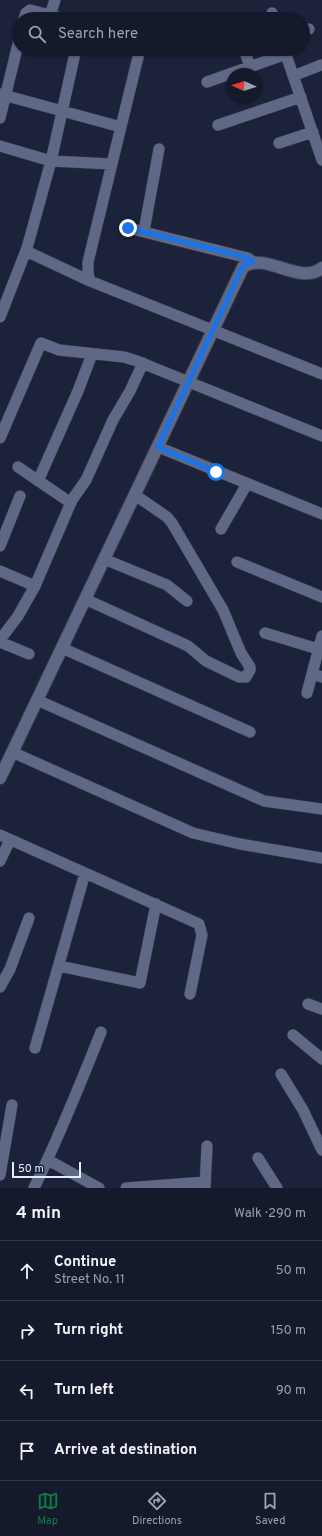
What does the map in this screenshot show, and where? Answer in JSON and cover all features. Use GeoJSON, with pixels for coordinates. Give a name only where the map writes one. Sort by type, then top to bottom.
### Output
{"type":"FeatureCollection","features":[{"type":"Feature","properties":{"kind":"street"},"geometry":{"type":"LineString","coordinates":[[51,12],[55,0]]}},
{"type":"Feature","properties":{"kind":"street"},"geometry":{"type":"LineString","coordinates":[[27,12],[30,10],[38,12]]}},
{"type":"Feature","properties":{"kind":"street"},"geometry":{"type":"LineString","coordinates":[[0,118],[3,95],[14,56]]}},
{"type":"Feature","properties":{"kind":"street"},"geometry":{"type":"LineString","coordinates":[[0,317],[26,251],[51,161],[74,56]]}},
{"type":"Feature","properties":{"kind":"street"},"geometry":{"type":"LineString","coordinates":[[90,281],[88,274],[88,262],[138,56]]}},
{"type":"Feature","properties":{"kind":"street"},"geometry":{"type":"LineString","coordinates":[[246,56],[250,67]]}},
{"type":"Feature","properties":{"kind":"street"},"geometry":{"type":"LineString","coordinates":[[207,82],[250,67],[274,56]]}},
{"type":"Feature","properties":{"kind":"street"},"geometry":{"type":"LineString","coordinates":[[287,56],[322,160]]}},
{"type":"Feature","properties":{"kind":"street"},"geometry":{"type":"LineString","coordinates":[[293,76],[321,65]]}},
{"type":"Feature","properties":{"kind":"street"},"geometry":{"type":"LineString","coordinates":[[3,95],[121,127]]}},
{"type":"Feature","properties":{"kind":"street"},"geometry":{"type":"LineString","coordinates":[[218,125],[300,97]]}},
{"type":"Feature","properties":{"kind":"street"},"geometry":{"type":"LineString","coordinates":[[280,143],[313,132]]}},
{"type":"Feature","properties":{"kind":"street"},"geometry":{"type":"LineString","coordinates":[[0,146],[51,161],[112,164]]}},
{"type":"Feature","properties":{"kind":"street"},"geometry":{"type":"LineString","coordinates":[[144,231],[159,149]]}},
{"type":"Feature","properties":{"kind":"street"},"geometry":{"type":"LineString","coordinates":[[128,228],[248,258],[253,262]]}},
{"type":"Feature","properties":{"kind":"street"},"geometry":{"type":"LineString","coordinates":[[26,251],[90,281],[214,329],[322,374]]}},
{"type":"Feature","properties":{"kind":"street"},"geometry":{"type":"LineString","coordinates":[[0,778],[243,266],[253,262],[309,274],[322,268]]}},
{"type":"Feature","properties":{"kind":"street"},"geometry":{"type":"LineString","coordinates":[[0,438],[39,344],[41,343],[59,350],[124,357],[143,363],[322,436]]}},
{"type":"Feature","properties":{"kind":"street"},"geometry":{"type":"LineString","coordinates":[[38,481],[78,391],[92,354]]}},
{"type":"Feature","properties":{"kind":"street"},"geometry":{"type":"LineString","coordinates":[[29,654],[0,641],[18,616],[35,586],[71,503],[86,480],[113,420],[130,391],[143,363]]}},
{"type":"Feature","properties":{"kind":"street"},"geometry":{"type":"LineString","coordinates":[[158,447],[322,514]]}},
{"type":"Feature","properties":{"kind":"street"},"geometry":{"type":"LineString","coordinates":[[18,467],[71,503]]}},
{"type":"Feature","properties":{"kind":"street"},"geometry":{"type":"LineString","coordinates":[[221,529],[247,484]]}},
{"type":"Feature","properties":{"kind":"street"},"geometry":{"type":"LineString","coordinates":[[85,599],[188,646],[206,660],[239,677],[246,677],[250,670],[249,664],[241,653],[223,610],[172,523],[167,517],[135,495]]}},
{"type":"Feature","properties":{"kind":"street"},"geometry":{"type":"LineString","coordinates":[[0,546],[20,496]]}},
{"type":"Feature","properties":{"kind":"street"},"geometry":{"type":"LineString","coordinates":[[104,559],[166,585],[187,600]]}},
{"type":"Feature","properties":{"kind":"street"},"geometry":{"type":"LineString","coordinates":[[237,562],[322,598]]}},
{"type":"Feature","properties":{"kind":"street"},"geometry":{"type":"LineString","coordinates":[[0,571],[35,586]]}},
{"type":"Feature","properties":{"kind":"street"},"geometry":{"type":"LineString","coordinates":[[265,633],[318,649]]}},
{"type":"Feature","properties":{"kind":"street"},"geometry":{"type":"LineString","coordinates":[[307,693],[317,675],[318,649],[322,636]]}},
{"type":"Feature","properties":{"kind":"street"},"geometry":{"type":"LineString","coordinates":[[62,648],[250,732]]}},
{"type":"Feature","properties":{"kind":"street"},"geometry":{"type":"LineString","coordinates":[[37,700],[264,800],[322,808]]}},
{"type":"Feature","properties":{"kind":"street"},"geometry":{"type":"LineString","coordinates":[[12,752],[193,833],[240,844],[322,858]]}},
{"type":"Feature","properties":{"kind":"street"},"geometry":{"type":"LineString","coordinates":[[0,861],[5,837],[195,921],[199,924],[202,935],[200,951],[190,994]]}},
{"type":"Feature","properties":{"kind":"street"},"geometry":{"type":"LineString","coordinates":[[36,1048],[85,873]]}},
{"type":"Feature","properties":{"kind":"street"},"geometry":{"type":"LineString","coordinates":[[59,966],[140,983],[156,904]]}},
{"type":"Feature","properties":{"kind":"street"},"geometry":{"type":"LineString","coordinates":[[0,987],[10,969],[29,918]]}},
{"type":"Feature","properties":{"kind":"street"},"geometry":{"type":"LineString","coordinates":[[308,1004],[322,1009]]}},
{"type":"Feature","properties":{"kind":"street"},"geometry":{"type":"LineString","coordinates":[[34,1188],[72,1105],[101,1032]]}},
{"type":"Feature","properties":{"kind":"street"},"geometry":{"type":"LineString","coordinates":[[293,1035],[322,1059]]}},
{"type":"Feature","properties":{"kind":"street"},"geometry":{"type":"LineString","coordinates":[[281,1074],[303,1110],[322,1150]]}},
{"type":"Feature","properties":{"kind":"street"},"geometry":{"type":"LineString","coordinates":[[0,1176],[12,1104]]}},
{"type":"Feature","properties":{"kind":"street"},"geometry":{"type":"LineString","coordinates":[[126,1188],[205,1185],[207,1146]]}},
{"type":"Feature","properties":{"kind":"street"},"geometry":{"type":"LineString","coordinates":[[258,1158],[277,1188]]}},
{"type":"Feature","properties":{"kind":"street"},"geometry":{"type":"LineString","coordinates":[[48,1160],[99,1188]]}},
{"type":"Feature","properties":{"kind":"route"},"geometry":{"type":"LineString","coordinates":[[128,228],[248,258],[253,262],[243,266],[158,447],[216,472]]}}]}
